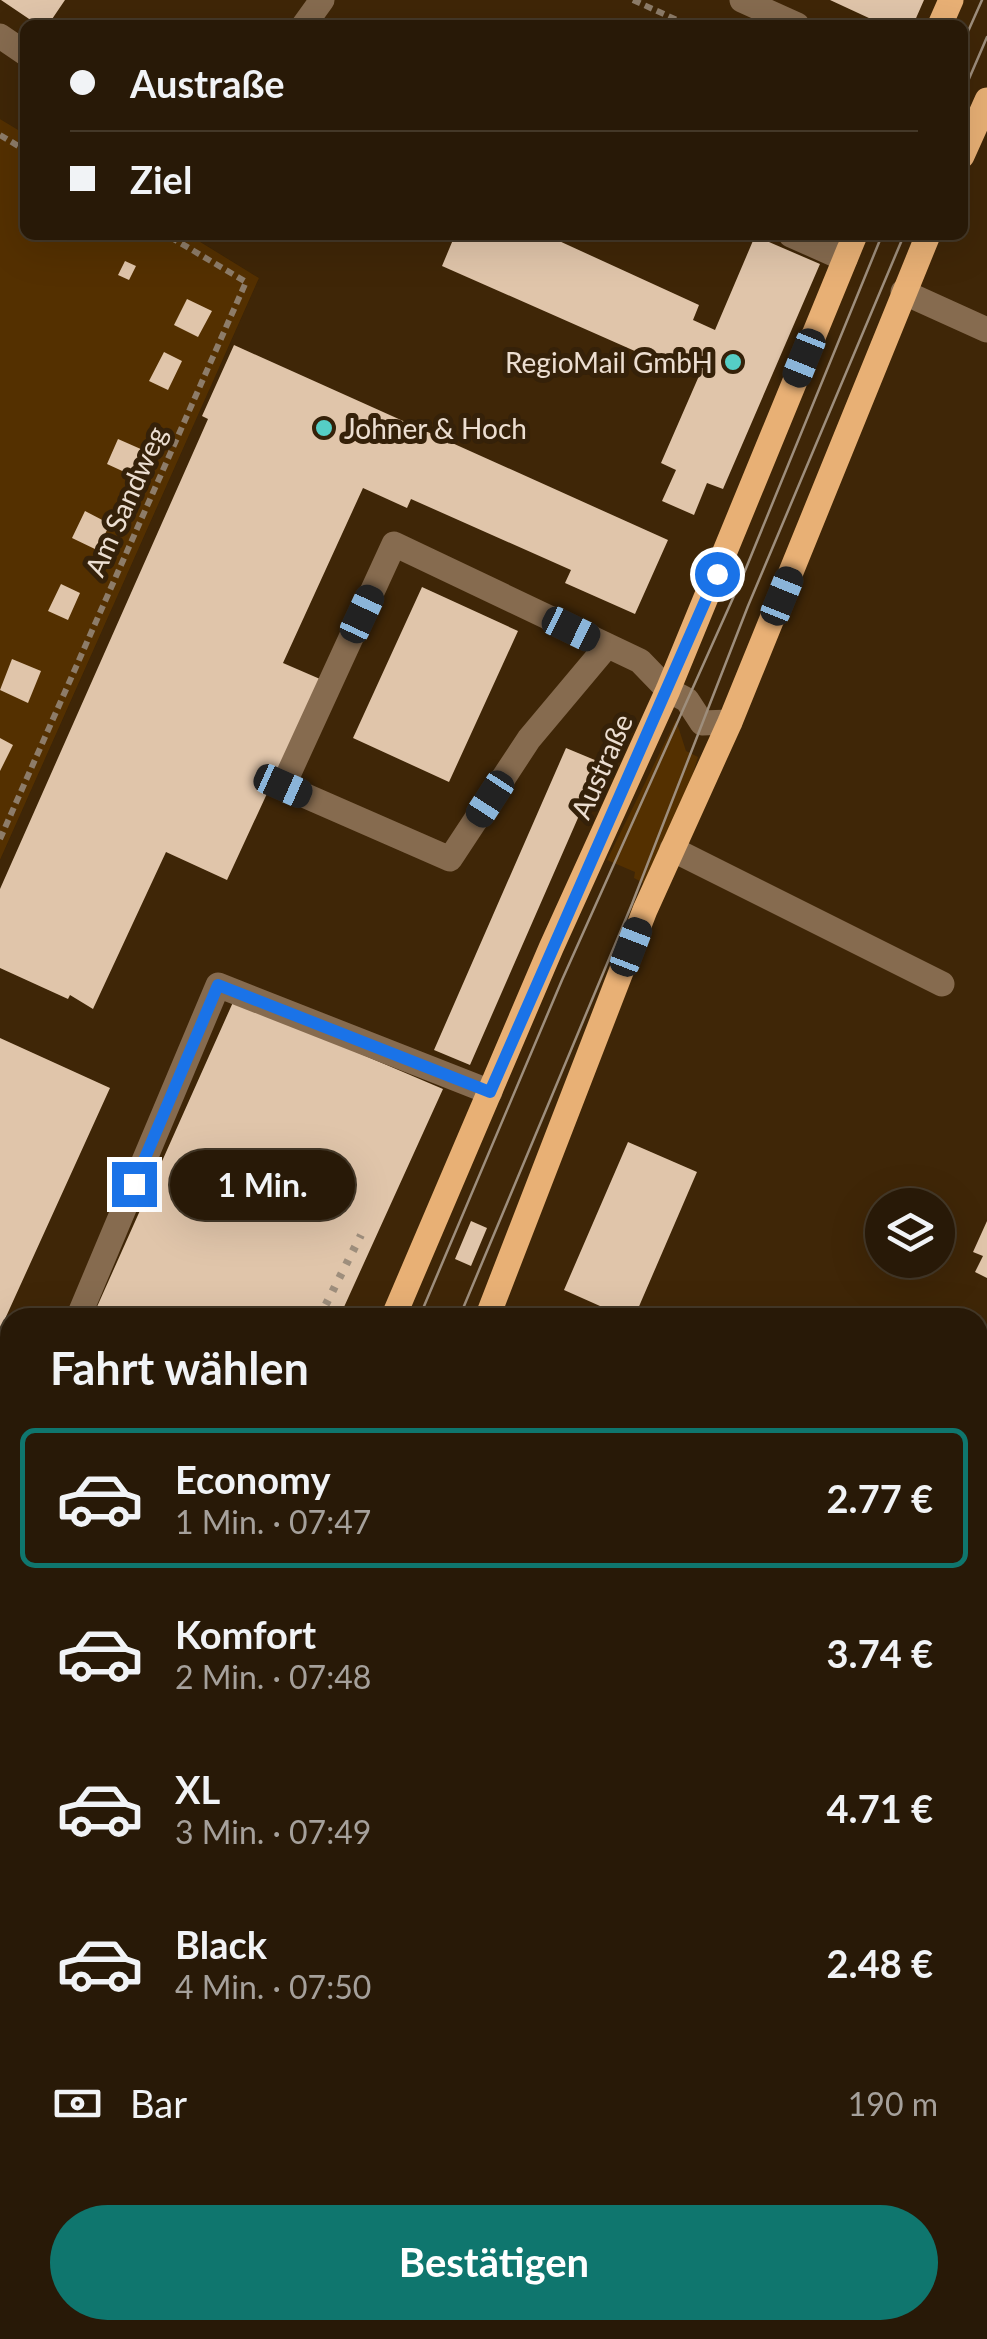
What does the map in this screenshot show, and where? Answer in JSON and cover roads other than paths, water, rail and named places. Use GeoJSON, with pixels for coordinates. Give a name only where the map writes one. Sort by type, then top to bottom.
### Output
{"type":"FeatureCollection","features":[{"type":"Feature","properties":{"kind":"main road"},"geometry":{"type":"LineString","coordinates":[[968,143],[987,100]]}},
{"type":"Feature","properties":{"kind":"main road"},"geometry":{"type":"LineString","coordinates":[[491,1308],[672,849],[730,722],[926,240]]}},
{"type":"Feature","properties":{"kind":"main road","name":"Austraße"},"geometry":{"type":"LineString","coordinates":[[397,1308],[668,690],[850,247]]}},
{"type":"Feature","properties":{"kind":"street"},"geometry":{"type":"LineString","coordinates":[[742,0],[785,20]]}},
{"type":"Feature","properties":{"kind":"street"},"geometry":{"type":"LineString","coordinates":[[816,240],[850,247]]}},
{"type":"Feature","properties":{"kind":"street"},"geometry":{"type":"LineString","coordinates":[[903,292],[987,330]]}},
{"type":"Feature","properties":{"kind":"street"},"geometry":{"type":"LineString","coordinates":[[606,646],[529,739],[450,859],[283,786],[394,544],[640,661],[668,690],[688,700],[702,723],[730,722]]}},
{"type":"Feature","properties":{"kind":"street"},"geometry":{"type":"LineString","coordinates":[[672,849],[942,984]]}},
{"type":"Feature","properties":{"kind":"street"},"geometry":{"type":"LineString","coordinates":[[82,1308],[218,985],[490,1092]]}},
{"type":"Feature","properties":{"kind":"tram line"},"geometry":{"type":"LineString","coordinates":[[968,32],[982,0]]}},
{"type":"Feature","properties":{"kind":"tram line"},"geometry":{"type":"LineString","coordinates":[[968,81],[987,37]]}},
{"type":"Feature","properties":{"kind":"tram line"},"geometry":{"type":"LineString","coordinates":[[423,1308],[562,980],[742,578],[880,240]]}},
{"type":"Feature","properties":{"kind":"tram line"},"geometry":{"type":"LineString","coordinates":[[463,1308],[632,904],[748,606],[902,240]]}},
{"type":"Feature","properties":{"kind":"railway"},"geometry":{"type":"LineString","coordinates":[[324,1308],[361,1235]]}},
{"type":"Feature","properties":{"kind":"place","name":"RegioMail GmbH"},"geometry":{"type":"Point","coordinates":[733,362]}},
{"type":"Feature","properties":{"kind":"place","name":"Johner & Hoch"},"geometry":{"type":"Point","coordinates":[324,428]}}]}
